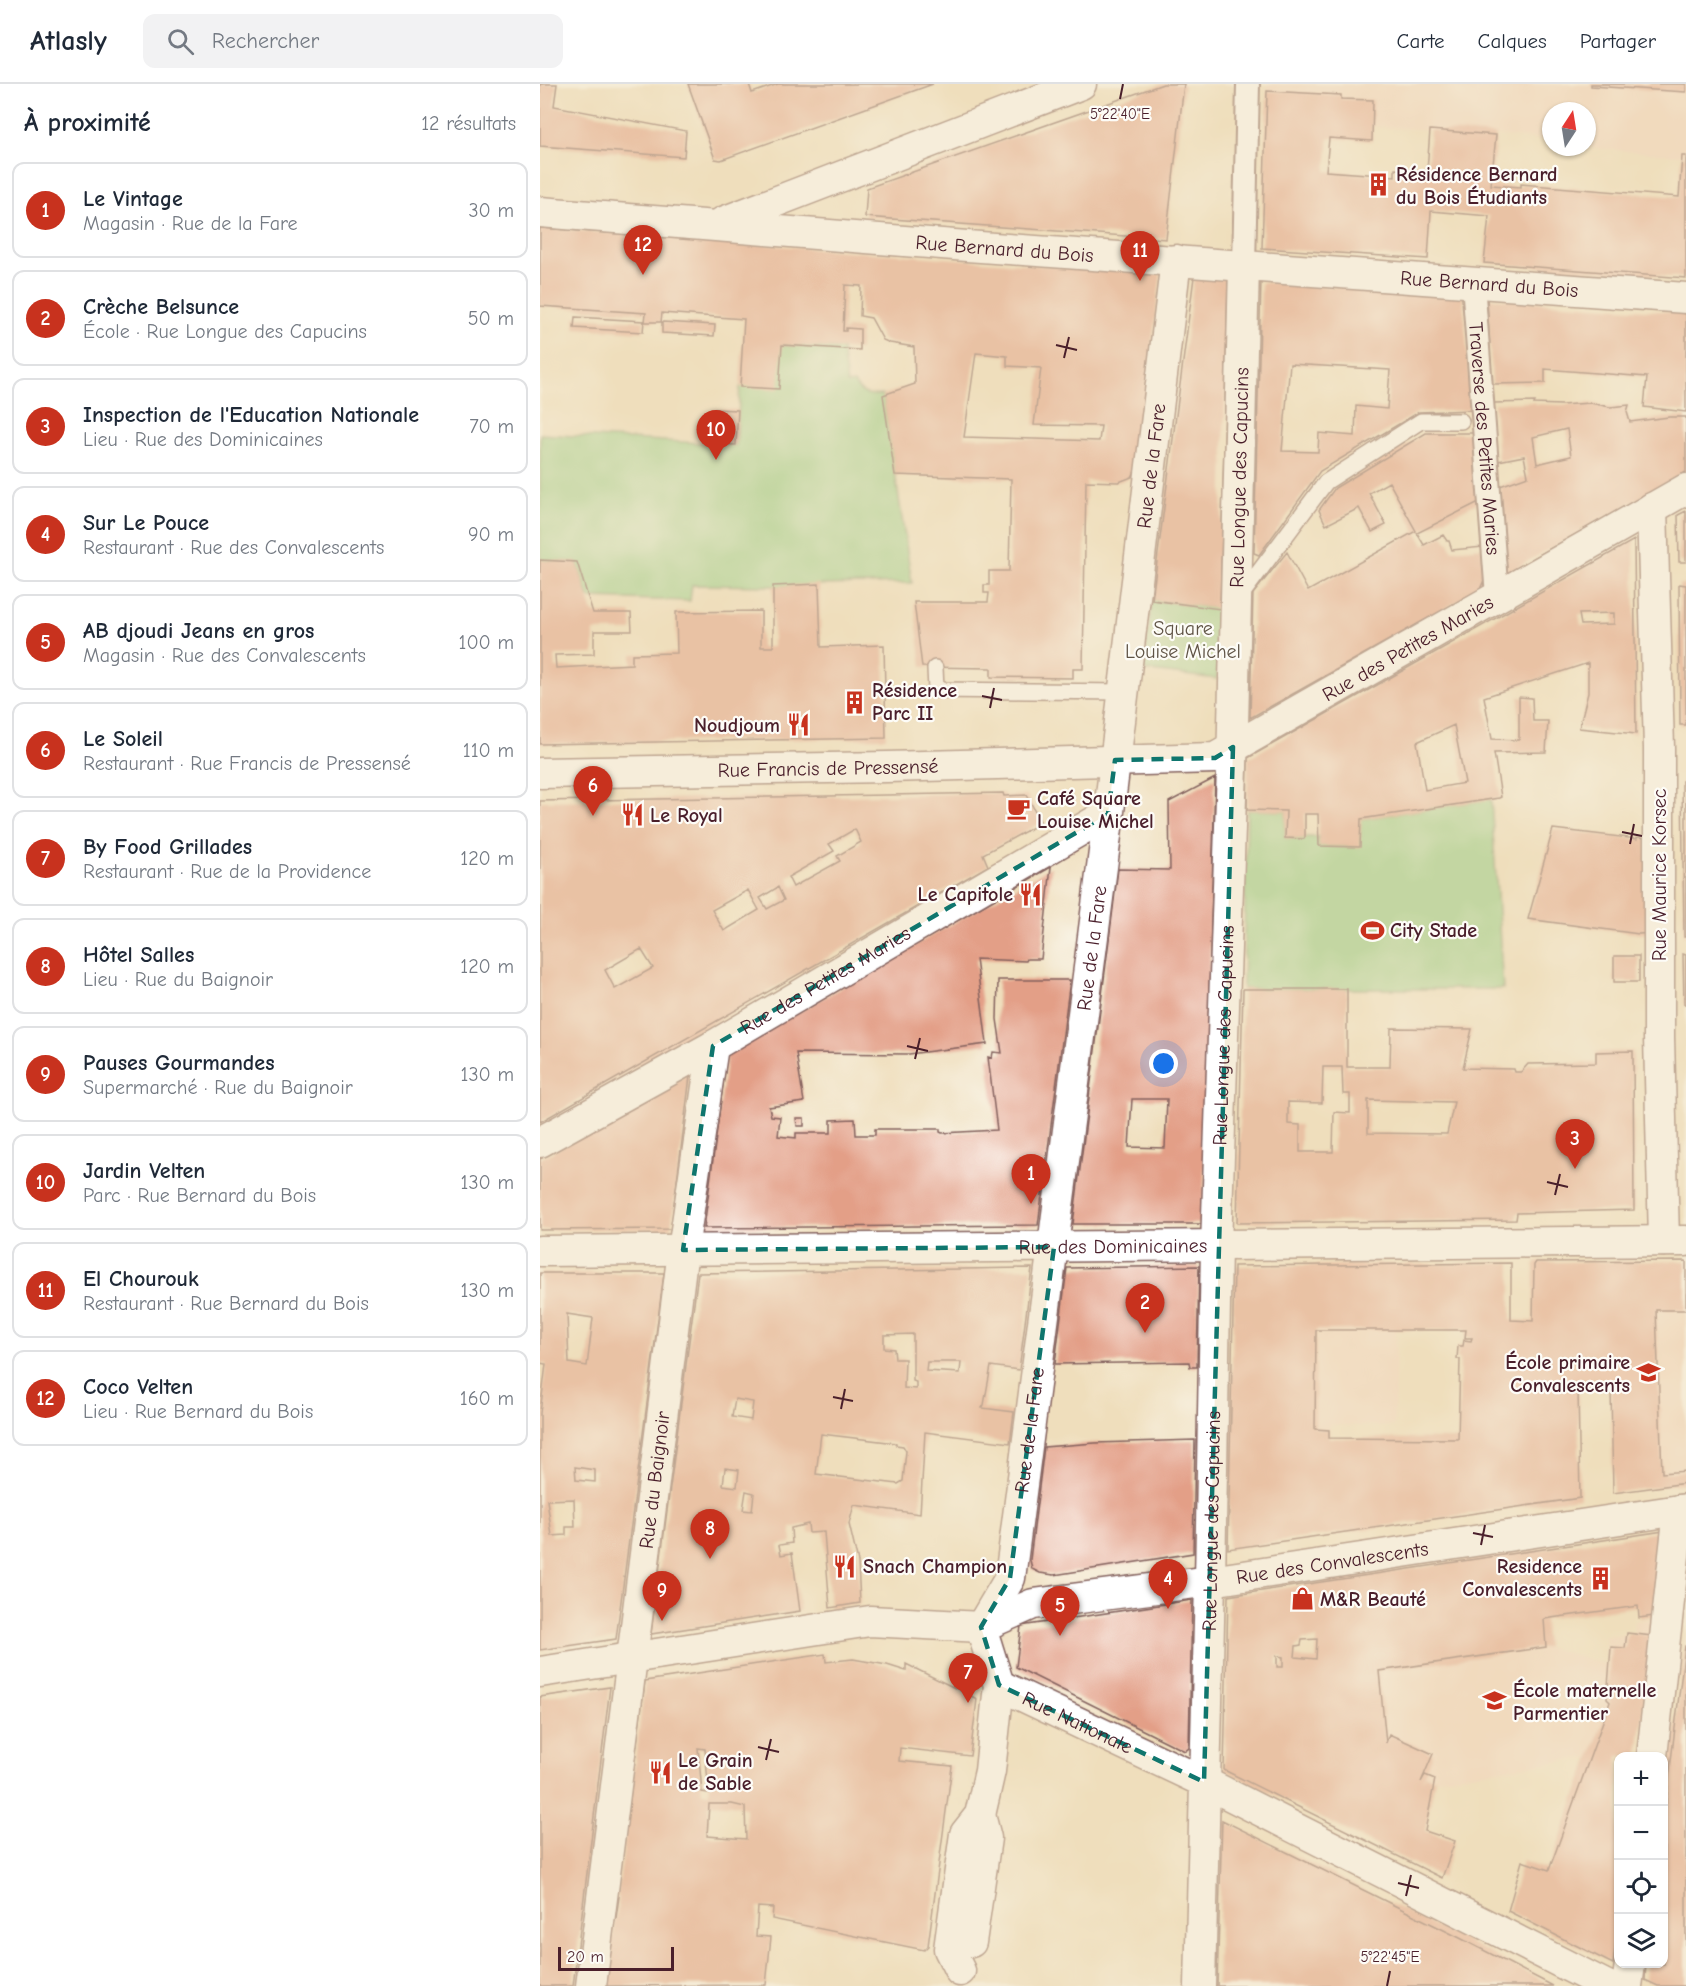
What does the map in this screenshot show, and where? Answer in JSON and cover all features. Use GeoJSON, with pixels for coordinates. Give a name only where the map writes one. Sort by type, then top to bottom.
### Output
{"type":"FeatureCollection","features":[{"type":"Feature","properties":{"kind":"street"},"geometry":{"type":"LineString","coordinates":[[715,225],[1081,84]]}},
{"type":"Feature","properties":{"kind":"street","name":"Rue Longue des Capucins"},"geometry":{"type":"LineString","coordinates":[[1200,1986],[1216,1246],[1233,747],[1248,84]]}},
{"type":"Feature","properties":{"kind":"street","name":"Rue Bernard du Bois"},"geometry":{"type":"LineString","coordinates":[[540,212],[715,225],[1177,250],[1244,266],[1686,298]]}},
{"type":"Feature","properties":{"kind":"street","name":"Rue de la Fare"},"geometry":{"type":"LineString","coordinates":[[981,1628],[1010,1578],[1054,1247],[1177,250]]}},
{"type":"Feature","properties":{"kind":"street","name":"Traverse des Petites Maries"},"geometry":{"type":"LineString","coordinates":[[1473,283],[1497,596]]}},
{"type":"Feature","properties":{"kind":"street","name":"Rue des Petites Maries"},"geometry":{"type":"LineString","coordinates":[[1115,760],[1215,758],[1686,489]]}},
{"type":"Feature","properties":{"kind":"street","name":"Rue Maurice Korsec"},"geometry":{"type":"LineString","coordinates":[[1652,508],[1673,748],[1659,1037],[1675,1241]]}},
{"type":"Feature","properties":{"kind":"street","name":"Rue Francis de Pressensé"},"geometry":{"type":"LineString","coordinates":[[540,773],[1115,760]]}},
{"type":"Feature","properties":{"kind":"street","name":"Rue des Petites Maries"},"geometry":{"type":"LineString","coordinates":[[540,1142],[713,1046],[1108,814]]}},
{"type":"Feature","properties":{"kind":"street","name":"Rue du Baignoir"},"geometry":{"type":"LineString","coordinates":[[591,1986],[683,1250],[713,1046]]}},
{"type":"Feature","properties":{"kind":"street","name":"Rue des Dominicaines"},"geometry":{"type":"LineString","coordinates":[[540,1251],[1675,1241]]}},
{"type":"Feature","properties":{"kind":"street"},"geometry":{"type":"LineString","coordinates":[[1653,1752],[1683,1509]]}},
{"type":"Feature","properties":{"kind":"street","name":"Rue des Convalescents"},"geometry":{"type":"LineString","coordinates":[[981,1628],[1033,1604],[1210,1581],[1683,1509]]}},
{"type":"Feature","properties":{"kind":"street"},"geometry":{"type":"LineString","coordinates":[[540,1672],[870,1621],[981,1628]]}},
{"type":"Feature","properties":{"kind":"street","name":"Rue Nationale"},"geometry":{"type":"LineString","coordinates":[[981,1628],[999,1685],[1204,1782],[1607,1986]]}},
{"type":"Feature","properties":{"kind":"street"},"geometry":{"type":"LineString","coordinates":[[959,1979],[949,1948],[965,1834],[980,1815],[990,1770],[999,1685]]}},
{"type":"Feature","properties":{"kind":"street"},"geometry":{"type":"LineString","coordinates":[[1627,1986],[1629,1968]]}},
{"type":"Feature","properties":{"kind":"lane"},"geometry":{"type":"LineString","coordinates":[[1236,602],[1326,482],[1421,421],[1461,421]]}},
{"type":"Feature","properties":{"kind":"lane"},"geometry":{"type":"LineString","coordinates":[[935,668],[936,690],[1123,692]]}},
{"type":"Feature","properties":{"kind":"highlighted area"},"geometry":{"type":"Polygon","coordinates":[[[1233,747],[1204,1782],[999,1685],[981,1627],[1010,1578],[1054,1247],[683,1250],[713,1046],[1108,814],[1115,760],[1215,758],[1233,747]]]}},
{"type":"Feature","properties":{"kind":"shaded area"},"geometry":{"type":"Polygon","coordinates":[[[1267,84],[1686,84],[1686,156],[1596,148],[1596,102],[1542,102],[1542,139],[1372,126],[1372,100],[1341,99],[1340,95],[1267,91],[1267,84]]]}},
{"type":"Feature","properties":{"kind":"shaded area","name":"École primaire Convalescents"},"geometry":{"type":"Polygon","coordinates":[[[1686,1261],[1686,1483],[1613,1493],[1607,1262],[1686,1261]]]}},
{"type":"Feature","properties":{"kind":"shaded area"},"geometry":{"type":"Polygon","coordinates":[[[1398,1264],[1394,1426],[1329,1425],[1329,1440],[1315,1440],[1318,1265],[1398,1264]]]}},
{"type":"Feature","properties":{"kind":"shaded area","name":"École maternelle Parmentier"},"geometry":{"type":"Polygon","coordinates":[[[1539,1550],[1546,1647],[1607,1665],[1605,1636],[1634,1634],[1634,1621],[1655,1618],[1647,1676],[1608,1677],[1607,1699],[1610,1702],[1590,1757],[1435,1779],[1425,1775],[1389,1852],[1345,1830],[1386,1743],[1371,1575],[1539,1550]]]}},
{"type":"Feature","properties":{"kind":"green space"},"geometry":{"type":"Polygon","coordinates":[[[782,345],[842,349],[847,384],[854,383],[866,394],[883,395],[912,583],[692,585],[690,601],[589,598],[577,562],[540,560],[540,434],[736,445],[740,387],[782,345]]]}},
{"type":"Feature","properties":{"kind":"green space","name":"Square Louise Michel"},"geometry":{"type":"Polygon","coordinates":[[[1152,600],[1220,609],[1217,679],[1143,670],[1152,600]]]}},
{"type":"Feature","properties":{"kind":"green space","name":"City Stade"},"geometry":{"type":"Polygon","coordinates":[[[1491,799],[1503,989],[1243,989],[1247,810],[1286,811],[1285,838],[1319,837],[1319,846],[1359,847],[1361,819],[1491,799]]]}},
{"type":"Feature","properties":{"kind":"building"},"geometry":{"type":"Polygon","coordinates":[[[540,84],[557,84],[554,106],[686,131],[684,157],[540,146],[540,84]]]}},
{"type":"Feature","properties":{"kind":"building"},"geometry":{"type":"Polygon","coordinates":[[[688,84],[749,84],[752,93],[778,84],[933,84],[721,160],[715,159],[688,84]]]}},
{"type":"Feature","properties":{"kind":"building"},"geometry":{"type":"Polygon","coordinates":[[[1163,84],[1184,84],[1166,239],[865,217],[867,188],[1163,84]]]}},
{"type":"Feature","properties":{"kind":"building"},"geometry":{"type":"Polygon","coordinates":[[[1591,84],[1686,84],[1686,92],[1591,86],[1591,84]]]}},
{"type":"Feature","properties":{"kind":"building","name":"Résidence Bernard du Bois Étudiants"},"geometry":{"type":"Polygon","coordinates":[[[1267,91],[1341,95],[1341,99],[1373,100],[1372,141],[1329,138],[1326,171],[1395,176],[1395,169],[1427,171],[1430,130],[1496,135],[1491,185],[1521,187],[1521,184],[1679,197],[1682,156],[1686,156],[1686,278],[1484,263],[1489,216],[1431,211],[1428,259],[1262,248],[1267,91]]]}},
{"type":"Feature","properties":{"kind":"building"},"geometry":{"type":"Polygon","coordinates":[[[540,228],[1161,274],[1136,469],[1132,477],[1119,482],[1086,481],[1083,669],[1073,669],[1073,678],[991,677],[991,668],[922,667],[914,602],[988,602],[989,593],[984,593],[984,585],[989,585],[989,571],[1009,571],[1011,479],[895,475],[883,395],[915,384],[914,347],[883,340],[871,318],[860,316],[861,286],[845,285],[843,331],[846,331],[846,328],[860,329],[860,350],[782,345],[779,389],[740,387],[744,319],[662,313],[661,322],[645,322],[646,313],[540,306],[540,228]],[[976,353],[964,437],[1099,441],[1101,426],[1034,425],[1041,368],[1007,366],[1007,356],[976,353]]]}},
{"type":"Feature","properties":{"kind":"building"},"geometry":{"type":"Polygon","coordinates":[[[1194,277],[1228,279],[1220,609],[1152,600],[1194,277]]]}},
{"type":"Feature","properties":{"kind":"building"},"geometry":{"type":"Polygon","coordinates":[[[1261,282],[1463,296],[1472,410],[1419,412],[1320,471],[1259,555],[1254,553],[1261,282]],[[1290,364],[1282,451],[1318,452],[1319,433],[1355,436],[1356,406],[1387,409],[1390,370],[1290,364]]]}},
{"type":"Feature","properties":{"kind":"building"},"geometry":{"type":"Polygon","coordinates":[[[1487,298],[1686,313],[1686,412],[1644,407],[1647,377],[1545,369],[1545,383],[1492,384],[1487,298]]]}},
{"type":"Feature","properties":{"kind":"building"},"geometry":{"type":"Polygon","coordinates":[[[575,317],[644,321],[643,332],[574,328],[575,317]]]}},
{"type":"Feature","properties":{"kind":"building"},"geometry":{"type":"Polygon","coordinates":[[[662,322],[715,325],[714,336],[662,333],[662,322]]]}},
{"type":"Feature","properties":{"kind":"building"},"geometry":{"type":"Polygon","coordinates":[[[1535,402],[1534,404],[1561,405],[1590,403],[1610,407],[1629,405],[1627,412],[1630,422],[1686,417],[1686,472],[1507,573],[1500,486],[1528,476],[1524,456],[1498,461],[1494,403],[1535,402]],[[1567,429],[1533,437],[1537,464],[1571,456],[1567,429]]]}},
{"type":"Feature","properties":{"kind":"building"},"geometry":{"type":"Polygon","coordinates":[[[713,409],[738,410],[736,445],[711,444],[713,409]]]}},
{"type":"Feature","properties":{"kind":"building"},"geometry":{"type":"Polygon","coordinates":[[[1426,433],[1473,433],[1479,502],[1417,533],[1424,545],[1443,535],[1449,541],[1452,550],[1483,547],[1485,578],[1480,589],[1250,718],[1253,594],[1287,552],[1308,591],[1416,531],[1389,482],[1369,493],[1386,525],[1372,532],[1359,508],[1326,525],[1319,510],[1335,488],[1426,433]]]}},
{"type":"Feature","properties":{"kind":"building"},"geometry":{"type":"Polygon","coordinates":[[[1686,511],[1686,562],[1679,562],[1678,515],[1686,511]]]}},
{"type":"Feature","properties":{"kind":"building"},"geometry":{"type":"Polygon","coordinates":[[[1634,540],[1636,734],[1579,728],[1588,693],[1588,663],[1484,697],[1492,739],[1519,740],[1519,697],[1532,698],[1533,721],[1548,721],[1546,752],[1494,753],[1501,797],[1499,798],[1361,819],[1360,847],[1319,846],[1318,814],[1305,814],[1304,839],[1285,838],[1286,811],[1247,810],[1248,758],[1634,540]],[[1614,613],[1579,614],[1581,625],[1614,624],[1614,613]],[[1454,725],[1417,742],[1425,790],[1465,783],[1454,725]]]}},
{"type":"Feature","properties":{"kind":"building"},"geometry":{"type":"Polygon","coordinates":[[[540,560],[577,562],[593,613],[631,613],[632,631],[594,631],[594,654],[555,655],[556,668],[632,664],[632,654],[677,653],[676,612],[761,611],[761,647],[773,647],[773,586],[819,584],[821,647],[884,645],[886,738],[540,744],[540,560]]]}},
{"type":"Feature","properties":{"kind":"building"},"geometry":{"type":"Polygon","coordinates":[[[1679,584],[1686,585],[1686,725],[1680,725],[1679,584]]]}},
{"type":"Feature","properties":{"kind":"building"},"geometry":{"type":"Polygon","coordinates":[[[1215,778],[1203,1224],[1073,1224],[1118,869],[1170,870],[1169,802],[1215,778]],[[1132,1099],[1129,1147],[1165,1148],[1167,1099],[1132,1099]]]}},
{"type":"Feature","properties":{"kind":"building"},"geometry":{"type":"Polygon","coordinates":[[[1682,781],[1686,781],[1686,937],[1684,937],[1682,781]]]}},
{"type":"Feature","properties":{"kind":"building"},"geometry":{"type":"Polygon","coordinates":[[[1003,793],[1004,796],[1027,795],[1041,823],[983,854],[988,866],[540,1122],[540,801],[1003,793]],[[855,829],[829,844],[834,851],[788,877],[793,887],[840,861],[837,856],[861,842],[855,829]],[[778,887],[760,898],[767,909],[784,900],[778,887]],[[748,890],[712,910],[724,931],[759,910],[748,890]],[[641,949],[605,970],[615,989],[653,968],[641,949]]]}},
{"type":"Feature","properties":{"kind":"building"},"geometry":{"type":"Polygon","coordinates":[[[1553,829],[1637,839],[1637,837],[1648,838],[1650,933],[1639,934],[1528,919],[1553,829]]]}},
{"type":"Feature","properties":{"kind":"building"},"geometry":{"type":"Polygon","coordinates":[[[1051,867],[1041,959],[1027,959],[1026,961],[976,959],[987,1044],[909,1054],[796,1053],[804,1102],[769,1107],[771,1116],[780,1117],[778,1136],[796,1138],[796,1133],[831,1133],[831,1120],[855,1119],[856,1135],[875,1135],[875,1129],[940,1129],[942,1133],[997,1130],[988,1057],[992,1058],[993,1052],[1002,1053],[997,1019],[998,980],[1070,980],[1038,1225],[704,1228],[727,1053],[1051,867]]]}},
{"type":"Feature","properties":{"kind":"building"},"geometry":{"type":"Polygon","coordinates":[[[1683,954],[1686,955],[1686,1004],[1684,1004],[1683,954]]]}},
{"type":"Feature","properties":{"kind":"building"},"geometry":{"type":"Polygon","coordinates":[[[1614,956],[1639,956],[1639,982],[1614,982],[1614,956]]]}},
{"type":"Feature","properties":{"kind":"building"},"geometry":{"type":"Polygon","coordinates":[[[1243,989],[1347,989],[1347,1067],[1390,1067],[1391,1028],[1472,1029],[1463,1068],[1514,1069],[1515,1072],[1521,1072],[1528,1064],[1596,1063],[1596,1052],[1633,1051],[1634,1210],[1517,1213],[1516,1220],[1237,1223],[1243,989]],[[1323,1067],[1322,1103],[1288,1102],[1288,1124],[1300,1125],[1300,1152],[1333,1152],[1334,1112],[1350,1113],[1350,1094],[1343,1094],[1342,1067],[1323,1067]],[[1368,1100],[1368,1133],[1447,1134],[1454,1102],[1368,1100]]]}},
{"type":"Feature","properties":{"kind":"building"},"geometry":{"type":"Polygon","coordinates":[[[688,1074],[690,1076],[671,1229],[540,1230],[540,1159],[688,1074]]]}},
{"type":"Feature","properties":{"kind":"building"},"geometry":{"type":"Polygon","coordinates":[[[796,1118],[804,1118],[804,1126],[797,1126],[796,1118]]]}},
{"type":"Feature","properties":{"kind":"building"},"geometry":{"type":"Polygon","coordinates":[[[1686,1261],[1686,1310],[1656,1310],[1662,1473],[1686,1471],[1686,1483],[1613,1493],[1611,1389],[1578,1389],[1580,1498],[1228,1549],[1234,1266],[1511,1263],[1511,1320],[1533,1321],[1534,1265],[1536,1262],[1686,1261]],[[1316,1330],[1315,1429],[1329,1430],[1329,1438],[1458,1439],[1460,1359],[1457,1359],[1458,1346],[1463,1346],[1464,1340],[1471,1341],[1472,1338],[1465,1338],[1466,1330],[1316,1330]]]}},
{"type":"Feature","properties":{"kind":"building"},"geometry":{"type":"Polygon","coordinates":[[[1199,1266],[1197,1367],[1190,1367],[1189,1362],[1055,1364],[1067,1268],[1199,1266]]]}},
{"type":"Feature","properties":{"kind":"building"},"geometry":{"type":"Polygon","coordinates":[[[1032,1268],[1019,1370],[991,1366],[982,1408],[1014,1412],[1010,1443],[925,1432],[920,1514],[854,1505],[849,1524],[858,1562],[860,1603],[830,1608],[824,1532],[809,1533],[808,1524],[791,1528],[792,1543],[779,1545],[781,1555],[792,1553],[800,1611],[651,1634],[698,1273],[1032,1268]],[[913,1334],[884,1335],[884,1348],[894,1349],[895,1359],[905,1359],[904,1388],[916,1389],[916,1382],[913,1381],[913,1334]],[[927,1362],[926,1371],[960,1373],[961,1362],[927,1362]],[[735,1399],[732,1417],[751,1420],[753,1402],[735,1399]],[[821,1434],[816,1474],[898,1484],[903,1481],[906,1451],[903,1446],[896,1445],[896,1443],[821,1434]],[[725,1468],[723,1485],[737,1487],[739,1470],[725,1468]],[[746,1491],[743,1510],[752,1511],[754,1493],[746,1491]]]}},
{"type":"Feature","properties":{"kind":"building"},"geometry":{"type":"Polygon","coordinates":[[[540,1273],[664,1273],[616,1639],[540,1650],[540,1413],[546,1364],[540,1363],[540,1273]],[[567,1314],[569,1363],[587,1366],[593,1318],[567,1314]],[[575,1467],[576,1480],[595,1482],[595,1470],[575,1467]],[[574,1499],[547,1500],[552,1536],[566,1535],[566,1527],[575,1527],[574,1499]]]}},
{"type":"Feature","properties":{"kind":"building"},"geometry":{"type":"Polygon","coordinates":[[[1195,1440],[1193,1553],[1054,1575],[1032,1569],[1030,1560],[1044,1447],[1195,1440]]]}},
{"type":"Feature","properties":{"kind":"building"},"geometry":{"type":"Polygon","coordinates":[[[1664,1531],[1654,1616],[1639,1618],[1638,1606],[1544,1619],[1546,1647],[1379,1671],[1386,1743],[1389,1734],[1433,1754],[1421,1782],[1425,1775],[1435,1779],[1425,1831],[1455,1841],[1442,1878],[1224,1770],[1228,1596],[1664,1531]],[[1317,1639],[1302,1640],[1301,1645],[1296,1646],[1295,1657],[1316,1659],[1317,1639]],[[1277,1656],[1277,1667],[1283,1667],[1283,1657],[1277,1656]]]}},
{"type":"Feature","properties":{"kind":"building"},"geometry":{"type":"Polygon","coordinates":[[[1192,1600],[1189,1748],[1185,1751],[1016,1667],[1021,1626],[1192,1600]]]}},
{"type":"Feature","properties":{"kind":"building"},"geometry":{"type":"Polygon","coordinates":[[[1627,1633],[1652,1636],[1638,1752],[1614,1752],[1613,1964],[1508,1911],[1522,1861],[1549,1870],[1610,1702],[1607,1699],[1611,1647],[1625,1648],[1627,1633]]]}},
{"type":"Feature","properties":{"kind":"building"},"geometry":{"type":"Polygon","coordinates":[[[1686,1646],[1686,1986],[1658,1986],[1645,1980],[1646,1968],[1668,1968],[1668,1785],[1686,1646]]]}},
{"type":"Feature","properties":{"kind":"building"},"geometry":{"type":"Polygon","coordinates":[[[825,1654],[826,1662],[853,1659],[906,1671],[906,1664],[977,1699],[970,1756],[900,1748],[899,1761],[952,1766],[928,1946],[924,1950],[772,1919],[773,1908],[758,1907],[756,1936],[771,1937],[766,1985],[606,1986],[645,1681],[825,1654]],[[698,1748],[702,1792],[709,1793],[705,1749],[698,1748]],[[709,1804],[707,1836],[746,1839],[745,1807],[732,1804],[709,1804]]]}},
{"type":"Feature","properties":{"kind":"building"},"geometry":{"type":"Polygon","coordinates":[[[610,1687],[573,1986],[540,1986],[540,1697],[610,1687]]]}},
{"type":"Feature","properties":{"kind":"building"},"geometry":{"type":"Polygon","coordinates":[[[1222,1820],[1458,1937],[1553,1986],[1217,1986],[1222,1820]]]}},
{"type":"Feature","properties":{"kind":"place","name":"Résidence Bernard du Bois Étudiants"},"geometry":{"type":"Point","coordinates":[1378,185]}},
{"type":"Feature","properties":{"kind":"place","name":"Coco Velten"},"geometry":{"type":"Point","coordinates":[643,275]}},
{"type":"Feature","properties":{"kind":"place","name":"El Chourouk"},"geometry":{"type":"Point","coordinates":[1140,281]}},
{"type":"Feature","properties":{"kind":"place","name":"Jardin Velten"},"geometry":{"type":"Point","coordinates":[716,460]}},
{"type":"Feature","properties":{"kind":"place","name":"Résidence Parc II"},"geometry":{"type":"Point","coordinates":[854,702]}},
{"type":"Feature","properties":{"kind":"place","name":"Noudjoum"},"geometry":{"type":"Point","coordinates":[798,725]}},
{"type":"Feature","properties":{"kind":"place","name":"Café Square Louise Michel"},"geometry":{"type":"Point","coordinates":[1019,809]}},
{"type":"Feature","properties":{"kind":"place","name":"Le Royal"},"geometry":{"type":"Point","coordinates":[632,815]}},
{"type":"Feature","properties":{"kind":"place","name":"Le Soleil"},"geometry":{"type":"Point","coordinates":[593,816]}},
{"type":"Feature","properties":{"kind":"place","name":"Le Capitole"},"geometry":{"type":"Point","coordinates":[1031,894]}},
{"type":"Feature","properties":{"kind":"place","name":"City Stade"},"geometry":{"type":"Point","coordinates":[1372,930]}},
{"type":"Feature","properties":{"kind":"place","name":"Inspection de l'Education Nationale"},"geometry":{"type":"Point","coordinates":[1575,1169]}},
{"type":"Feature","properties":{"kind":"place","name":"Le Vintage"},"geometry":{"type":"Point","coordinates":[1031,1204]}},
{"type":"Feature","properties":{"kind":"place","name":"Crèche Belsunce"},"geometry":{"type":"Point","coordinates":[1145,1333]}},
{"type":"Feature","properties":{"kind":"place","name":"École primaire Convalescents"},"geometry":{"type":"Point","coordinates":[1648,1373]}},
{"type":"Feature","properties":{"kind":"place","name":"Hôtel Salles"},"geometry":{"type":"Point","coordinates":[710,1559]}},
{"type":"Feature","properties":{"kind":"place","name":"Snach Champion"},"geometry":{"type":"Point","coordinates":[845,1566]}},
{"type":"Feature","properties":{"kind":"place","name":"Residence Convalescents"},"geometry":{"type":"Point","coordinates":[1600,1578]}},
{"type":"Feature","properties":{"kind":"place","name":"M&R Beauté"},"geometry":{"type":"Point","coordinates":[1302,1599]}},
{"type":"Feature","properties":{"kind":"place","name":"Sur Le Pouce"},"geometry":{"type":"Point","coordinates":[1168,1609]}},
{"type":"Feature","properties":{"kind":"place","name":"Pauses Gourmandes"},"geometry":{"type":"Point","coordinates":[662,1621]}},
{"type":"Feature","properties":{"kind":"place","name":"AB djoudi Jeans en gros"},"geometry":{"type":"Point","coordinates":[1060,1636]}},
{"type":"Feature","properties":{"kind":"place","name":"École maternelle Parmentier"},"geometry":{"type":"Point","coordinates":[1495,1701]}},
{"type":"Feature","properties":{"kind":"place","name":"By Food Grillades"},"geometry":{"type":"Point","coordinates":[968,1703]}},
{"type":"Feature","properties":{"kind":"place","name":"Le Grain de Sable"},"geometry":{"type":"Point","coordinates":[660,1772]}}]}
